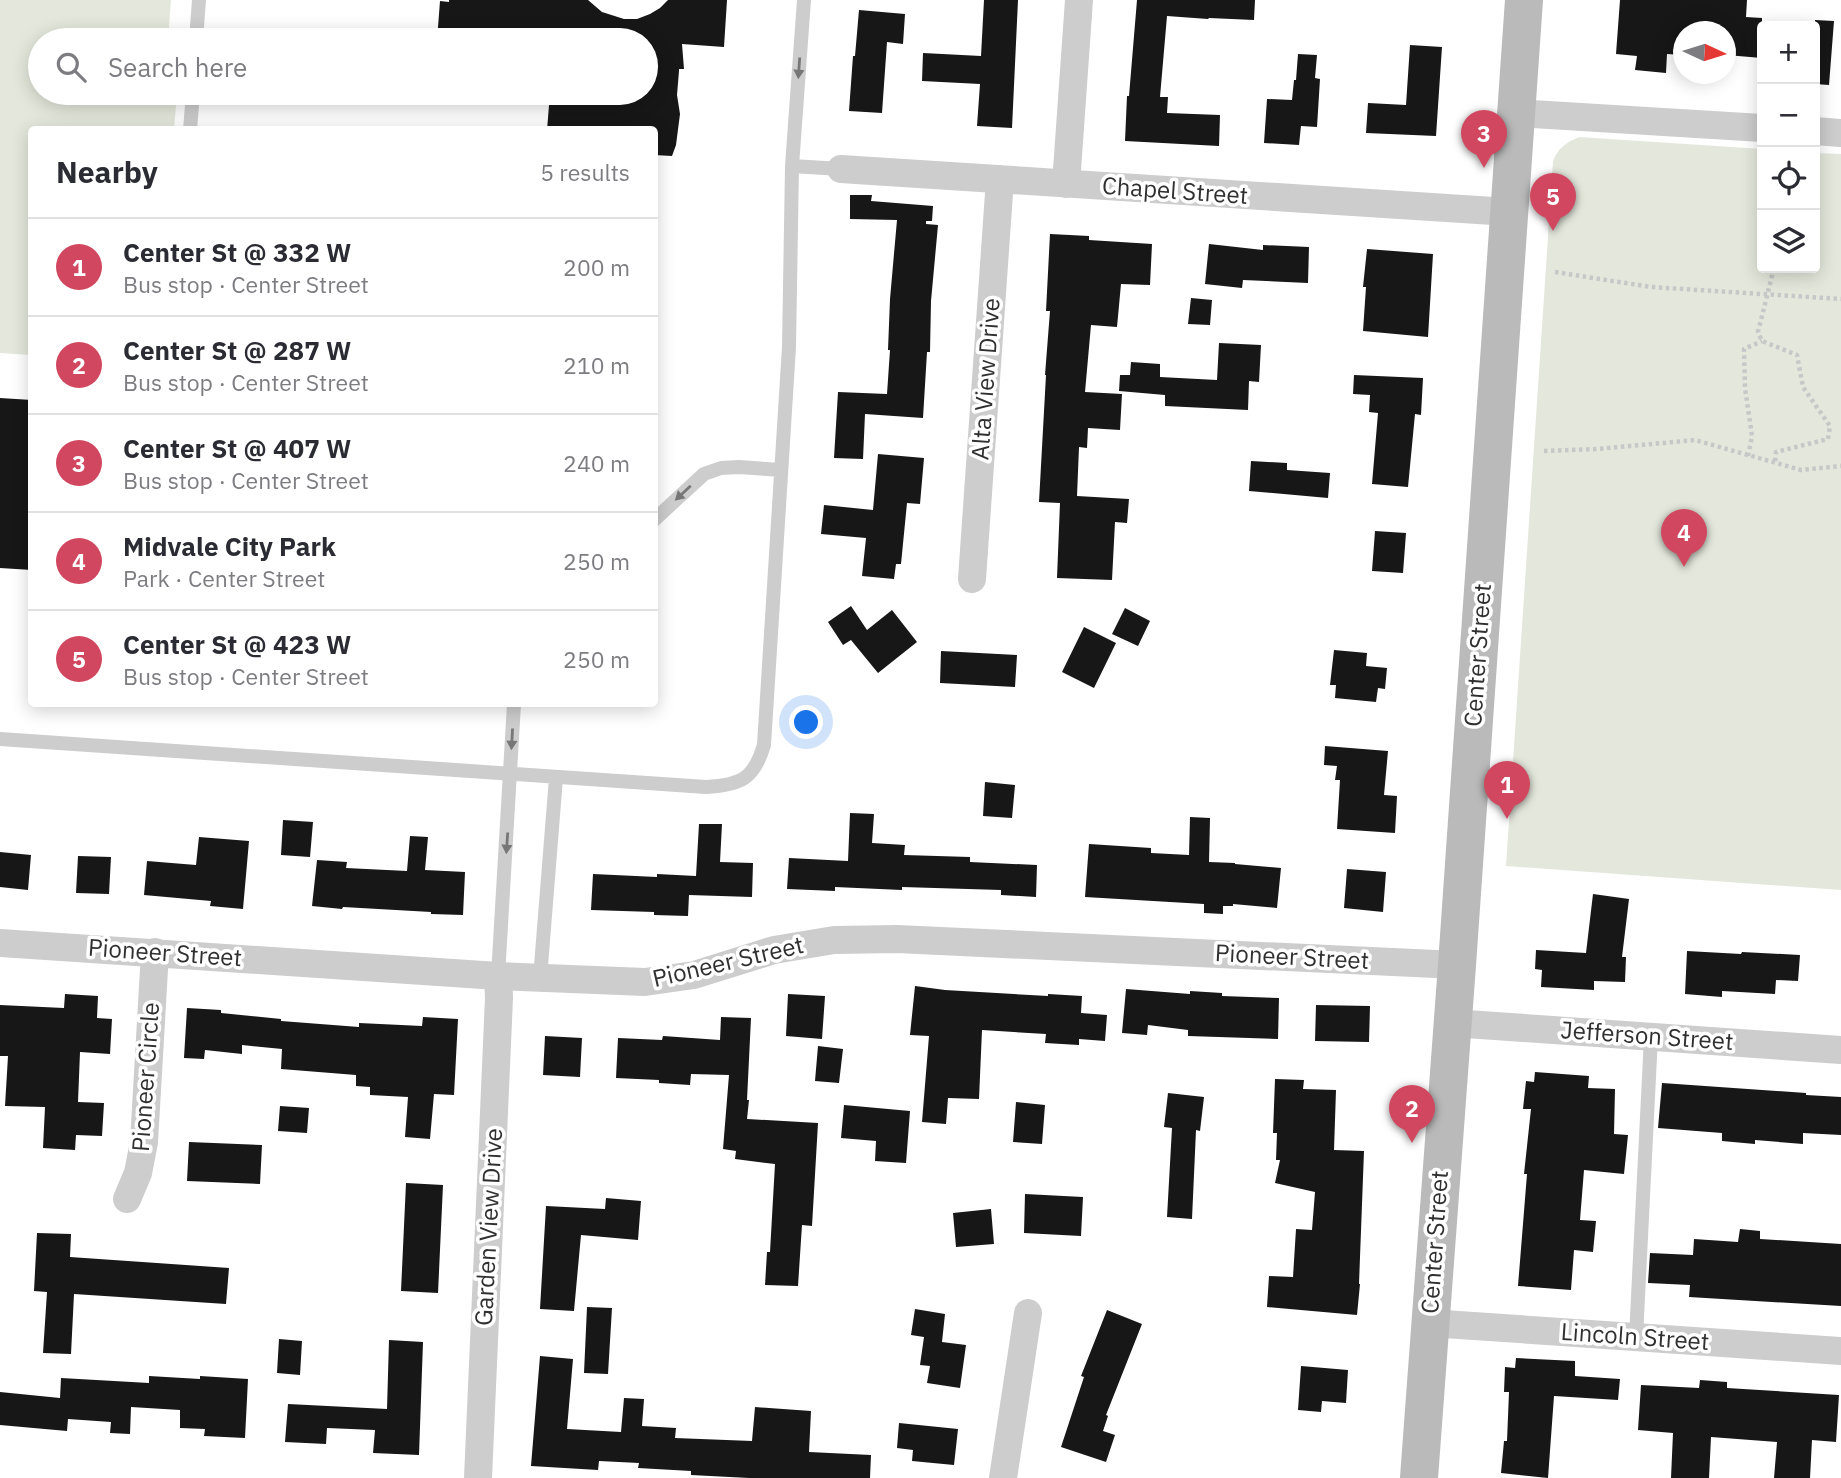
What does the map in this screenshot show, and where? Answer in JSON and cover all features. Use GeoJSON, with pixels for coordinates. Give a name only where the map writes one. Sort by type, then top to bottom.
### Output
{"type":"FeatureCollection","features":[{"type":"Feature","properties":{"kind":"main road","name":"Center Street"},"geometry":{"type":"LineString","coordinates":[[1419,1478],[1524,0]]}},
{"type":"Feature","properties":{"kind":"street"},"geometry":{"type":"LineString","coordinates":[[1066,184],[1079,0]]}},
{"type":"Feature","properties":{"kind":"street"},"geometry":{"type":"LineString","coordinates":[[1516,113],[1757,128]]}},
{"type":"Feature","properties":{"kind":"street"},"geometry":{"type":"LineString","coordinates":[[1820,131],[1841,133]]}},
{"type":"Feature","properties":{"kind":"street","name":"Chapel Street"},"geometry":{"type":"LineString","coordinates":[[841,169],[1509,212]]}},
{"type":"Feature","properties":{"kind":"street","name":"Alta View Drive"},"geometry":{"type":"LineString","coordinates":[[972,579],[1000,180]]}},
{"type":"Feature","properties":{"kind":"street","name":"Pioneer Street"},"geometry":{"type":"LineString","coordinates":[[0,943],[498,976],[645,982],[694,975],[774,950],[834,940],[897,939],[1457,965]]}},
{"type":"Feature","properties":{"kind":"street","name":"Pioneer Circle"},"geometry":{"type":"LineString","coordinates":[[127,1199],[138,1173],[144,1142],[155,953]]}},
{"type":"Feature","properties":{"kind":"street","name":"Garden View Drive"},"geometry":{"type":"LineString","coordinates":[[478,1478],[498,976]]}},
{"type":"Feature","properties":{"kind":"street","name":"Jefferson Street"},"geometry":{"type":"LineString","coordinates":[[1452,1023],[1841,1050]]}},
{"type":"Feature","properties":{"kind":"street"},"geometry":{"type":"LineString","coordinates":[[1003,1478],[1028,1313]]}},
{"type":"Feature","properties":{"kind":"street","name":"Lincoln Street"},"geometry":{"type":"LineString","coordinates":[[1429,1323],[1841,1351]]}},
{"type":"Feature","properties":{"kind":"lane"},"geometry":{"type":"LineString","coordinates":[[197,28],[199,0]]}},
{"type":"Feature","properties":{"kind":"lane"},"geometry":{"type":"LineString","coordinates":[[0,739],[706,787],[726,786],[745,779],[758,764],[764,745],[789,346],[792,166],[804,0]]}},
{"type":"Feature","properties":{"kind":"lane"},"geometry":{"type":"LineString","coordinates":[[190,126],[192,105]]}},
{"type":"Feature","properties":{"kind":"lane"},"geometry":{"type":"LineString","coordinates":[[792,166],[841,169]]}},
{"type":"Feature","properties":{"kind":"lane"},"geometry":{"type":"LineString","coordinates":[[658,516],[704,474],[721,468],[739,467],[781,470]]}},
{"type":"Feature","properties":{"kind":"lane"},"geometry":{"type":"LineString","coordinates":[[498,976],[514,707]]}},
{"type":"Feature","properties":{"kind":"lane"},"geometry":{"type":"LineString","coordinates":[[540,978],[556,778]]}},
{"type":"Feature","properties":{"kind":"lane"},"geometry":{"type":"LineString","coordinates":[[1636,1337],[1651,1037]]}},
{"type":"Feature","properties":{"kind":"path"},"geometry":{"type":"LineString","coordinates":[[1555,272],[1651,287],[1841,299]]}},
{"type":"Feature","properties":{"kind":"path"},"geometry":{"type":"LineString","coordinates":[[1773,273],[1758,332],[1762,341],[1797,355],[1803,387],[1830,426],[1828,439],[1776,452],[1775,464]]}},
{"type":"Feature","properties":{"kind":"path"},"geometry":{"type":"LineString","coordinates":[[1748,456],[1752,436],[1745,388],[1744,349],[1762,341]]}},
{"type":"Feature","properties":{"kind":"path"},"geometry":{"type":"LineString","coordinates":[[1544,451],[1695,440],[1801,470],[1841,466]]}},
{"type":"Feature","properties":{"kind":"shaded area"},"geometry":{"type":"Polygon","coordinates":[[[0,0],[171,0],[169,28],[28,28],[28,105],[176,105],[174,126],[28,126],[28,355],[0,353],[0,0]]]}},
{"type":"Feature","properties":{"kind":"shaded area"},"geometry":{"type":"Polygon","coordinates":[[[1579,137],[1757,149],[1757,273],[1820,273],[1820,153],[1841,154],[1841,890],[1506,866],[1553,162],[1557,153],[1579,137]]]}},
{"type":"Feature","properties":{"kind":"building"},"geometry":{"type":"Polygon","coordinates":[[[588,0],[602,12],[624,19],[637,19],[660,8],[668,0],[727,0],[724,47],[682,44],[684,69],[679,69],[677,95],[680,114],[676,145],[672,156],[658,155],[658,126],[547,126],[549,105],[658,105],[658,28],[438,28],[440,1],[588,0]]]}},
{"type":"Feature","properties":{"kind":"building"},"geometry":{"type":"Polygon","coordinates":[[[984,0],[1018,0],[1012,128],[977,126],[980,84],[922,81],[923,53],[981,56],[984,0]]]}},
{"type":"Feature","properties":{"kind":"building"},"geometry":{"type":"Polygon","coordinates":[[[1137,0],[1255,0],[1254,20],[1167,16],[1160,97],[1168,97],[1167,113],[1220,115],[1219,146],[1125,141],[1137,0]]]}},
{"type":"Feature","properties":{"kind":"building"},"geometry":{"type":"Polygon","coordinates":[[[1620,0],[1747,0],[1746,17],[1762,18],[1762,21],[1757,21],[1757,58],[1736,56],[1736,21],[1673,21],[1673,54],[1667,54],[1666,73],[1635,70],[1637,56],[1616,54],[1620,0]]]}},
{"type":"Feature","properties":{"kind":"building"},"geometry":{"type":"Polygon","coordinates":[[[859,10],[905,14],[903,44],[887,42],[882,113],[849,111],[859,10]]]}},
{"type":"Feature","properties":{"kind":"building"},"geometry":{"type":"Polygon","coordinates":[[[1815,20],[1834,21],[1829,85],[1820,84],[1820,21],[1815,20]]]}},
{"type":"Feature","properties":{"kind":"building"},"geometry":{"type":"Polygon","coordinates":[[[1410,45],[1442,47],[1436,136],[1366,133],[1368,103],[1406,105],[1410,45]]]}},
{"type":"Feature","properties":{"kind":"building"},"geometry":{"type":"Polygon","coordinates":[[[1298,54],[1317,55],[1315,78],[1320,79],[1317,127],[1301,126],[1299,145],[1264,143],[1267,99],[1292,100],[1298,54]]]}},
{"type":"Feature","properties":{"kind":"building"},"geometry":{"type":"Polygon","coordinates":[[[850,195],[872,195],[871,201],[933,206],[932,221],[926,221],[926,224],[938,225],[923,418],[865,414],[863,459],[834,458],[838,392],[887,394],[890,299],[897,220],[850,219],[850,195]]]}},
{"type":"Feature","properties":{"kind":"building"},"geometry":{"type":"Polygon","coordinates":[[[1050,234],[1089,236],[1089,240],[1152,244],[1150,285],[1121,284],[1117,327],[1091,325],[1085,392],[1122,394],[1120,430],[1088,428],[1087,448],[1079,447],[1077,496],[1129,499],[1127,523],[1115,522],[1112,580],[1057,578],[1060,503],[1039,502],[1050,311],[1046,311],[1050,234]]]}},
{"type":"Feature","properties":{"kind":"building"},"geometry":{"type":"Polygon","coordinates":[[[1209,244],[1263,250],[1263,245],[1309,247],[1308,283],[1243,280],[1242,288],[1205,284],[1209,244]]]}},
{"type":"Feature","properties":{"kind":"building"},"geometry":{"type":"Polygon","coordinates":[[[1367,249],[1433,254],[1428,337],[1363,331],[1366,287],[1363,287],[1367,249]]]}},
{"type":"Feature","properties":{"kind":"building"},"geometry":{"type":"Polygon","coordinates":[[[1191,298],[1212,300],[1210,325],[1188,324],[1191,298]]]}},
{"type":"Feature","properties":{"kind":"building"},"geometry":{"type":"Polygon","coordinates":[[[1219,343],[1261,345],[1259,382],[1249,381],[1248,410],[1165,406],[1165,395],[1119,391],[1120,375],[1130,375],[1131,362],[1160,364],[1160,377],[1217,380],[1219,343]]]}},
{"type":"Feature","properties":{"kind":"building"},"geometry":{"type":"Polygon","coordinates":[[[1354,375],[1423,378],[1421,415],[1415,414],[1408,487],[1372,484],[1378,413],[1369,412],[1370,395],[1353,394],[1354,375]]]}},
{"type":"Feature","properties":{"kind":"building"},"geometry":{"type":"Polygon","coordinates":[[[0,398],[28,400],[28,570],[0,568],[0,398]]]}},
{"type":"Feature","properties":{"kind":"building"},"geometry":{"type":"Polygon","coordinates":[[[878,454],[924,458],[920,504],[907,503],[901,564],[896,564],[894,579],[862,576],[866,538],[821,534],[824,505],[873,510],[878,454]]]}},
{"type":"Feature","properties":{"kind":"building"},"geometry":{"type":"Polygon","coordinates":[[[1251,461],[1287,463],[1287,470],[1330,473],[1328,498],[1249,491],[1251,461]]]}},
{"type":"Feature","properties":{"kind":"building"},"geometry":{"type":"Polygon","coordinates":[[[1375,531],[1406,533],[1403,573],[1372,571],[1375,531]]]}},
{"type":"Feature","properties":{"kind":"building"},"geometry":{"type":"Polygon","coordinates":[[[851,606],[867,630],[892,610],[917,642],[878,673],[851,640],[843,645],[828,622],[851,606]]]}},
{"type":"Feature","properties":{"kind":"building"},"geometry":{"type":"Polygon","coordinates":[[[1125,608],[1150,621],[1138,646],[1112,634],[1125,608]]]}},
{"type":"Feature","properties":{"kind":"building"},"geometry":{"type":"Polygon","coordinates":[[[1084,627],[1116,643],[1094,688],[1062,672],[1084,627]]]}},
{"type":"Feature","properties":{"kind":"building"},"geometry":{"type":"Polygon","coordinates":[[[1334,650],[1367,653],[1366,666],[1387,668],[1385,689],[1378,688],[1376,702],[1335,698],[1336,685],[1330,685],[1334,650]]]}},
{"type":"Feature","properties":{"kind":"building"},"geometry":{"type":"Polygon","coordinates":[[[941,651],[1017,655],[1015,687],[940,683],[941,651]]]}},
{"type":"Feature","properties":{"kind":"building"},"geometry":{"type":"Polygon","coordinates":[[[1325,746],[1388,751],[1384,795],[1397,796],[1395,833],[1337,829],[1340,780],[1335,780],[1337,766],[1324,765],[1325,746]]]}},
{"type":"Feature","properties":{"kind":"building"},"geometry":{"type":"Polygon","coordinates":[[[985,782],[1015,785],[1012,818],[983,816],[985,782]]]}},
{"type":"Feature","properties":{"kind":"building"},"geometry":{"type":"Polygon","coordinates":[[[850,813],[874,814],[872,843],[905,845],[904,855],[970,857],[970,862],[1037,865],[1036,897],[1001,895],[1001,890],[902,887],[902,890],[835,887],[835,891],[787,889],[789,858],[848,861],[850,813]]]}},
{"type":"Feature","properties":{"kind":"building"},"geometry":{"type":"Polygon","coordinates":[[[1190,817],[1210,818],[1209,862],[1281,868],[1277,908],[1233,904],[1223,906],[1223,914],[1204,913],[1204,904],[1085,897],[1089,844],[1151,848],[1151,853],[1189,855],[1190,817]]]}},
{"type":"Feature","properties":{"kind":"building"},"geometry":{"type":"Polygon","coordinates":[[[283,820],[313,822],[310,857],[281,855],[283,820]]]}},
{"type":"Feature","properties":{"kind":"building"},"geometry":{"type":"Polygon","coordinates":[[[699,824],[722,824],[720,862],[753,863],[752,897],[689,895],[688,916],[591,910],[593,874],[696,876],[699,824]]]}},
{"type":"Feature","properties":{"kind":"building"},"geometry":{"type":"Polygon","coordinates":[[[410,836],[428,837],[425,870],[465,872],[463,915],[312,906],[317,860],[347,862],[346,868],[407,871],[410,836]]]}},
{"type":"Feature","properties":{"kind":"building"},"geometry":{"type":"Polygon","coordinates":[[[199,837],[249,841],[243,909],[210,906],[211,901],[144,895],[147,861],[196,865],[199,837]]]}},
{"type":"Feature","properties":{"kind":"building"},"geometry":{"type":"Polygon","coordinates":[[[0,852],[31,855],[28,890],[0,887],[0,852]]]}},
{"type":"Feature","properties":{"kind":"building"},"geometry":{"type":"Polygon","coordinates":[[[78,856],[111,857],[109,894],[76,893],[78,856]]]}},
{"type":"Feature","properties":{"kind":"building"},"geometry":{"type":"Polygon","coordinates":[[[1347,869],[1386,872],[1383,912],[1344,908],[1347,869]]]}},
{"type":"Feature","properties":{"kind":"building"},"geometry":{"type":"Polygon","coordinates":[[[1593,894],[1629,899],[1622,957],[1626,957],[1625,982],[1594,981],[1594,990],[1541,987],[1542,970],[1535,969],[1536,950],[1586,953],[1593,894]]]}},
{"type":"Feature","properties":{"kind":"building"},"geometry":{"type":"Polygon","coordinates":[[[1687,951],[1800,955],[1798,981],[1776,980],[1775,994],[1722,991],[1722,997],[1685,994],[1687,951]]]}},
{"type":"Feature","properties":{"kind":"building"},"geometry":{"type":"Polygon","coordinates":[[[915,986],[945,990],[1082,996],[1081,1013],[1107,1015],[1105,1041],[1079,1039],[1079,1045],[1045,1043],[1046,1034],[982,1030],[979,1099],[948,1098],[946,1124],[922,1122],[929,1036],[910,1035],[915,986]]]}},
{"type":"Feature","properties":{"kind":"building"},"geometry":{"type":"Polygon","coordinates":[[[1126,989],[1279,998],[1278,1039],[1188,1036],[1188,1030],[1148,1025],[1147,1035],[1122,1033],[1126,989]]]}},
{"type":"Feature","properties":{"kind":"building"},"geometry":{"type":"Polygon","coordinates":[[[65,994],[98,996],[97,1018],[112,1019],[110,1054],[80,1052],[78,1102],[104,1103],[102,1136],[76,1135],[75,1150],[43,1148],[45,1107],[5,1106],[8,1056],[0,1056],[0,1005],[64,1008],[65,994]]]}},
{"type":"Feature","properties":{"kind":"building"},"geometry":{"type":"Polygon","coordinates":[[[788,994],[825,996],[822,1039],[786,1036],[788,994]]]}},
{"type":"Feature","properties":{"kind":"building"},"geometry":{"type":"Polygon","coordinates":[[[1316,1005],[1370,1006],[1369,1042],[1315,1041],[1316,1005]]]}},
{"type":"Feature","properties":{"kind":"building"},"geometry":{"type":"Polygon","coordinates":[[[187,1008],[221,1010],[221,1013],[281,1021],[359,1027],[359,1023],[422,1026],[423,1017],[458,1019],[454,1095],[434,1094],[430,1139],[405,1137],[408,1097],[370,1095],[370,1087],[356,1086],[356,1075],[281,1069],[282,1049],[242,1045],[242,1054],[205,1050],[204,1059],[184,1058],[187,1008]]]}},
{"type":"Feature","properties":{"kind":"building"},"geometry":{"type":"Polygon","coordinates":[[[721,1017],[751,1018],[747,1119],[818,1123],[812,1226],[802,1225],[798,1286],[765,1285],[767,1252],[770,1252],[775,1164],[735,1159],[736,1151],[723,1149],[729,1075],[691,1074],[690,1085],[616,1078],[618,1038],[662,1040],[663,1036],[720,1040],[721,1017]]]}},
{"type":"Feature","properties":{"kind":"building"},"geometry":{"type":"Polygon","coordinates":[[[545,1036],[582,1038],[580,1077],[543,1075],[545,1036]]]}},
{"type":"Feature","properties":{"kind":"building"},"geometry":{"type":"Polygon","coordinates":[[[818,1046],[843,1049],[839,1083],[815,1081],[818,1046]]]}},
{"type":"Feature","properties":{"kind":"building"},"geometry":{"type":"Polygon","coordinates":[[[1535,1072],[1589,1076],[1588,1088],[1615,1089],[1614,1134],[1628,1135],[1624,1174],[1584,1170],[1580,1220],[1596,1221],[1593,1252],[1574,1250],[1571,1290],[1518,1286],[1527,1174],[1524,1174],[1531,1109],[1523,1109],[1526,1081],[1534,1082],[1535,1072]]]}},
{"type":"Feature","properties":{"kind":"building"},"geometry":{"type":"Polygon","coordinates":[[[1275,1079],[1304,1080],[1303,1089],[1336,1090],[1334,1150],[1364,1151],[1357,1315],[1267,1307],[1269,1276],[1293,1277],[1296,1229],[1312,1230],[1315,1192],[1275,1183],[1280,1160],[1276,1160],[1277,1133],[1273,1133],[1275,1079]]]}},
{"type":"Feature","properties":{"kind":"building"},"geometry":{"type":"Polygon","coordinates":[[[1662,1083],[1841,1097],[1841,1135],[1803,1133],[1803,1144],[1755,1140],[1755,1144],[1722,1141],[1722,1133],[1658,1128],[1662,1083]]]}},
{"type":"Feature","properties":{"kind":"building"},"geometry":{"type":"Polygon","coordinates":[[[1168,1093],[1204,1097],[1200,1131],[1196,1130],[1192,1219],[1167,1217],[1172,1128],[1164,1127],[1168,1093]]]}},
{"type":"Feature","properties":{"kind":"building"},"geometry":{"type":"Polygon","coordinates":[[[1016,1102],[1045,1105],[1042,1144],[1013,1142],[1016,1102]]]}},
{"type":"Feature","properties":{"kind":"building"},"geometry":{"type":"Polygon","coordinates":[[[844,1105],[910,1111],[906,1163],[875,1161],[876,1141],[841,1138],[844,1105]]]}},
{"type":"Feature","properties":{"kind":"building"},"geometry":{"type":"Polygon","coordinates":[[[280,1106],[309,1108],[307,1133],[278,1131],[280,1106]]]}},
{"type":"Feature","properties":{"kind":"building"},"geometry":{"type":"Polygon","coordinates":[[[189,1142],[262,1145],[260,1184],[187,1181],[189,1142]]]}},
{"type":"Feature","properties":{"kind":"building"},"geometry":{"type":"Polygon","coordinates":[[[406,1183],[443,1185],[438,1293],[401,1291],[406,1183]]]}},
{"type":"Feature","properties":{"kind":"building"},"geometry":{"type":"Polygon","coordinates":[[[1025,1194],[1083,1197],[1081,1236],[1024,1233],[1025,1194]]]}},
{"type":"Feature","properties":{"kind":"building"},"geometry":{"type":"Polygon","coordinates":[[[606,1198],[641,1201],[638,1240],[581,1235],[574,1311],[540,1309],[546,1206],[605,1209],[606,1198]]]}},
{"type":"Feature","properties":{"kind":"building"},"geometry":{"type":"Polygon","coordinates":[[[991,1209],[994,1244],[956,1247],[953,1213],[991,1209]]]}},
{"type":"Feature","properties":{"kind":"building"},"geometry":{"type":"Polygon","coordinates":[[[1740,1229],[1760,1231],[1760,1239],[1841,1244],[1841,1306],[1689,1297],[1690,1285],[1648,1283],[1650,1253],[1693,1255],[1694,1239],[1738,1242],[1740,1229]]]}},
{"type":"Feature","properties":{"kind":"building"},"geometry":{"type":"Polygon","coordinates":[[[37,1233],[71,1234],[70,1257],[229,1268],[226,1304],[74,1294],[71,1354],[43,1353],[47,1292],[34,1291],[37,1233]]]}},
{"type":"Feature","properties":{"kind":"building"},"geometry":{"type":"Polygon","coordinates":[[[587,1307],[612,1308],[608,1374],[584,1373],[587,1307]]]}},
{"type":"Feature","properties":{"kind":"building"},"geometry":{"type":"Polygon","coordinates":[[[915,1309],[945,1314],[942,1342],[966,1345],[960,1388],[927,1383],[930,1366],[920,1365],[924,1337],[911,1335],[915,1309]]]}},
{"type":"Feature","properties":{"kind":"building"},"geometry":{"type":"Polygon","coordinates":[[[1107,1310],[1142,1324],[1106,1415],[1108,1416],[1103,1431],[1115,1435],[1106,1462],[1061,1447],[1084,1377],[1081,1376],[1107,1310]]]}},
{"type":"Feature","properties":{"kind":"building"},"geometry":{"type":"Polygon","coordinates":[[[279,1339],[302,1341],[300,1375],[277,1373],[279,1339]]]}},
{"type":"Feature","properties":{"kind":"building"},"geometry":{"type":"Polygon","coordinates":[[[389,1340],[423,1342],[419,1455],[373,1453],[375,1430],[327,1428],[326,1444],[285,1442],[288,1404],[387,1409],[389,1340]]]}},
{"type":"Feature","properties":{"kind":"building"},"geometry":{"type":"Polygon","coordinates":[[[540,1356],[573,1359],[567,1429],[621,1432],[624,1398],[644,1399],[642,1426],[676,1428],[675,1438],[752,1441],[755,1407],[811,1411],[809,1452],[871,1455],[870,1478],[691,1475],[691,1471],[638,1468],[639,1463],[599,1461],[598,1470],[531,1466],[540,1356]]]}},
{"type":"Feature","properties":{"kind":"building"},"geometry":{"type":"Polygon","coordinates":[[[1516,1358],[1575,1361],[1575,1376],[1620,1379],[1618,1400],[1554,1396],[1548,1478],[1501,1473],[1504,1441],[1507,1441],[1509,1392],[1504,1392],[1505,1367],[1515,1368],[1516,1358]]]}},
{"type":"Feature","properties":{"kind":"building"},"geometry":{"type":"Polygon","coordinates":[[[1301,1366],[1348,1370],[1346,1403],[1322,1401],[1321,1412],[1298,1410],[1301,1366]]]}},
{"type":"Feature","properties":{"kind":"building"},"geometry":{"type":"Polygon","coordinates":[[[149,1376],[248,1379],[245,1438],[204,1436],[205,1429],[180,1428],[180,1410],[131,1407],[130,1434],[110,1433],[111,1422],[68,1419],[67,1431],[0,1425],[0,1392],[60,1398],[61,1378],[149,1383],[149,1376]]]}},
{"type":"Feature","properties":{"kind":"building"},"geometry":{"type":"Polygon","coordinates":[[[1700,1380],[1727,1382],[1727,1388],[1839,1395],[1836,1442],[1812,1440],[1810,1478],[1774,1478],[1777,1442],[1711,1437],[1709,1478],[1671,1478],[1673,1433],[1638,1430],[1641,1385],[1699,1388],[1700,1380]]]}},
{"type":"Feature","properties":{"kind":"building"},"geometry":{"type":"Polygon","coordinates":[[[899,1423],[958,1429],[954,1465],[912,1461],[913,1450],[897,1448],[899,1423]]]}},
{"type":"Feature","properties":{"kind":"place","name":"Center St @ 407 W"},"geometry":{"type":"Point","coordinates":[1484,168]}},
{"type":"Feature","properties":{"kind":"place","name":"Center St @ 423 W"},"geometry":{"type":"Point","coordinates":[1553,231]}},
{"type":"Feature","properties":{"kind":"place","name":"Midvale City Park"},"geometry":{"type":"Point","coordinates":[1684,567]}},
{"type":"Feature","properties":{"kind":"place","name":"Center St @ 332 W"},"geometry":{"type":"Point","coordinates":[1507,819]}},
{"type":"Feature","properties":{"kind":"place","name":"Center St @ 287 W"},"geometry":{"type":"Point","coordinates":[1412,1143]}}]}
